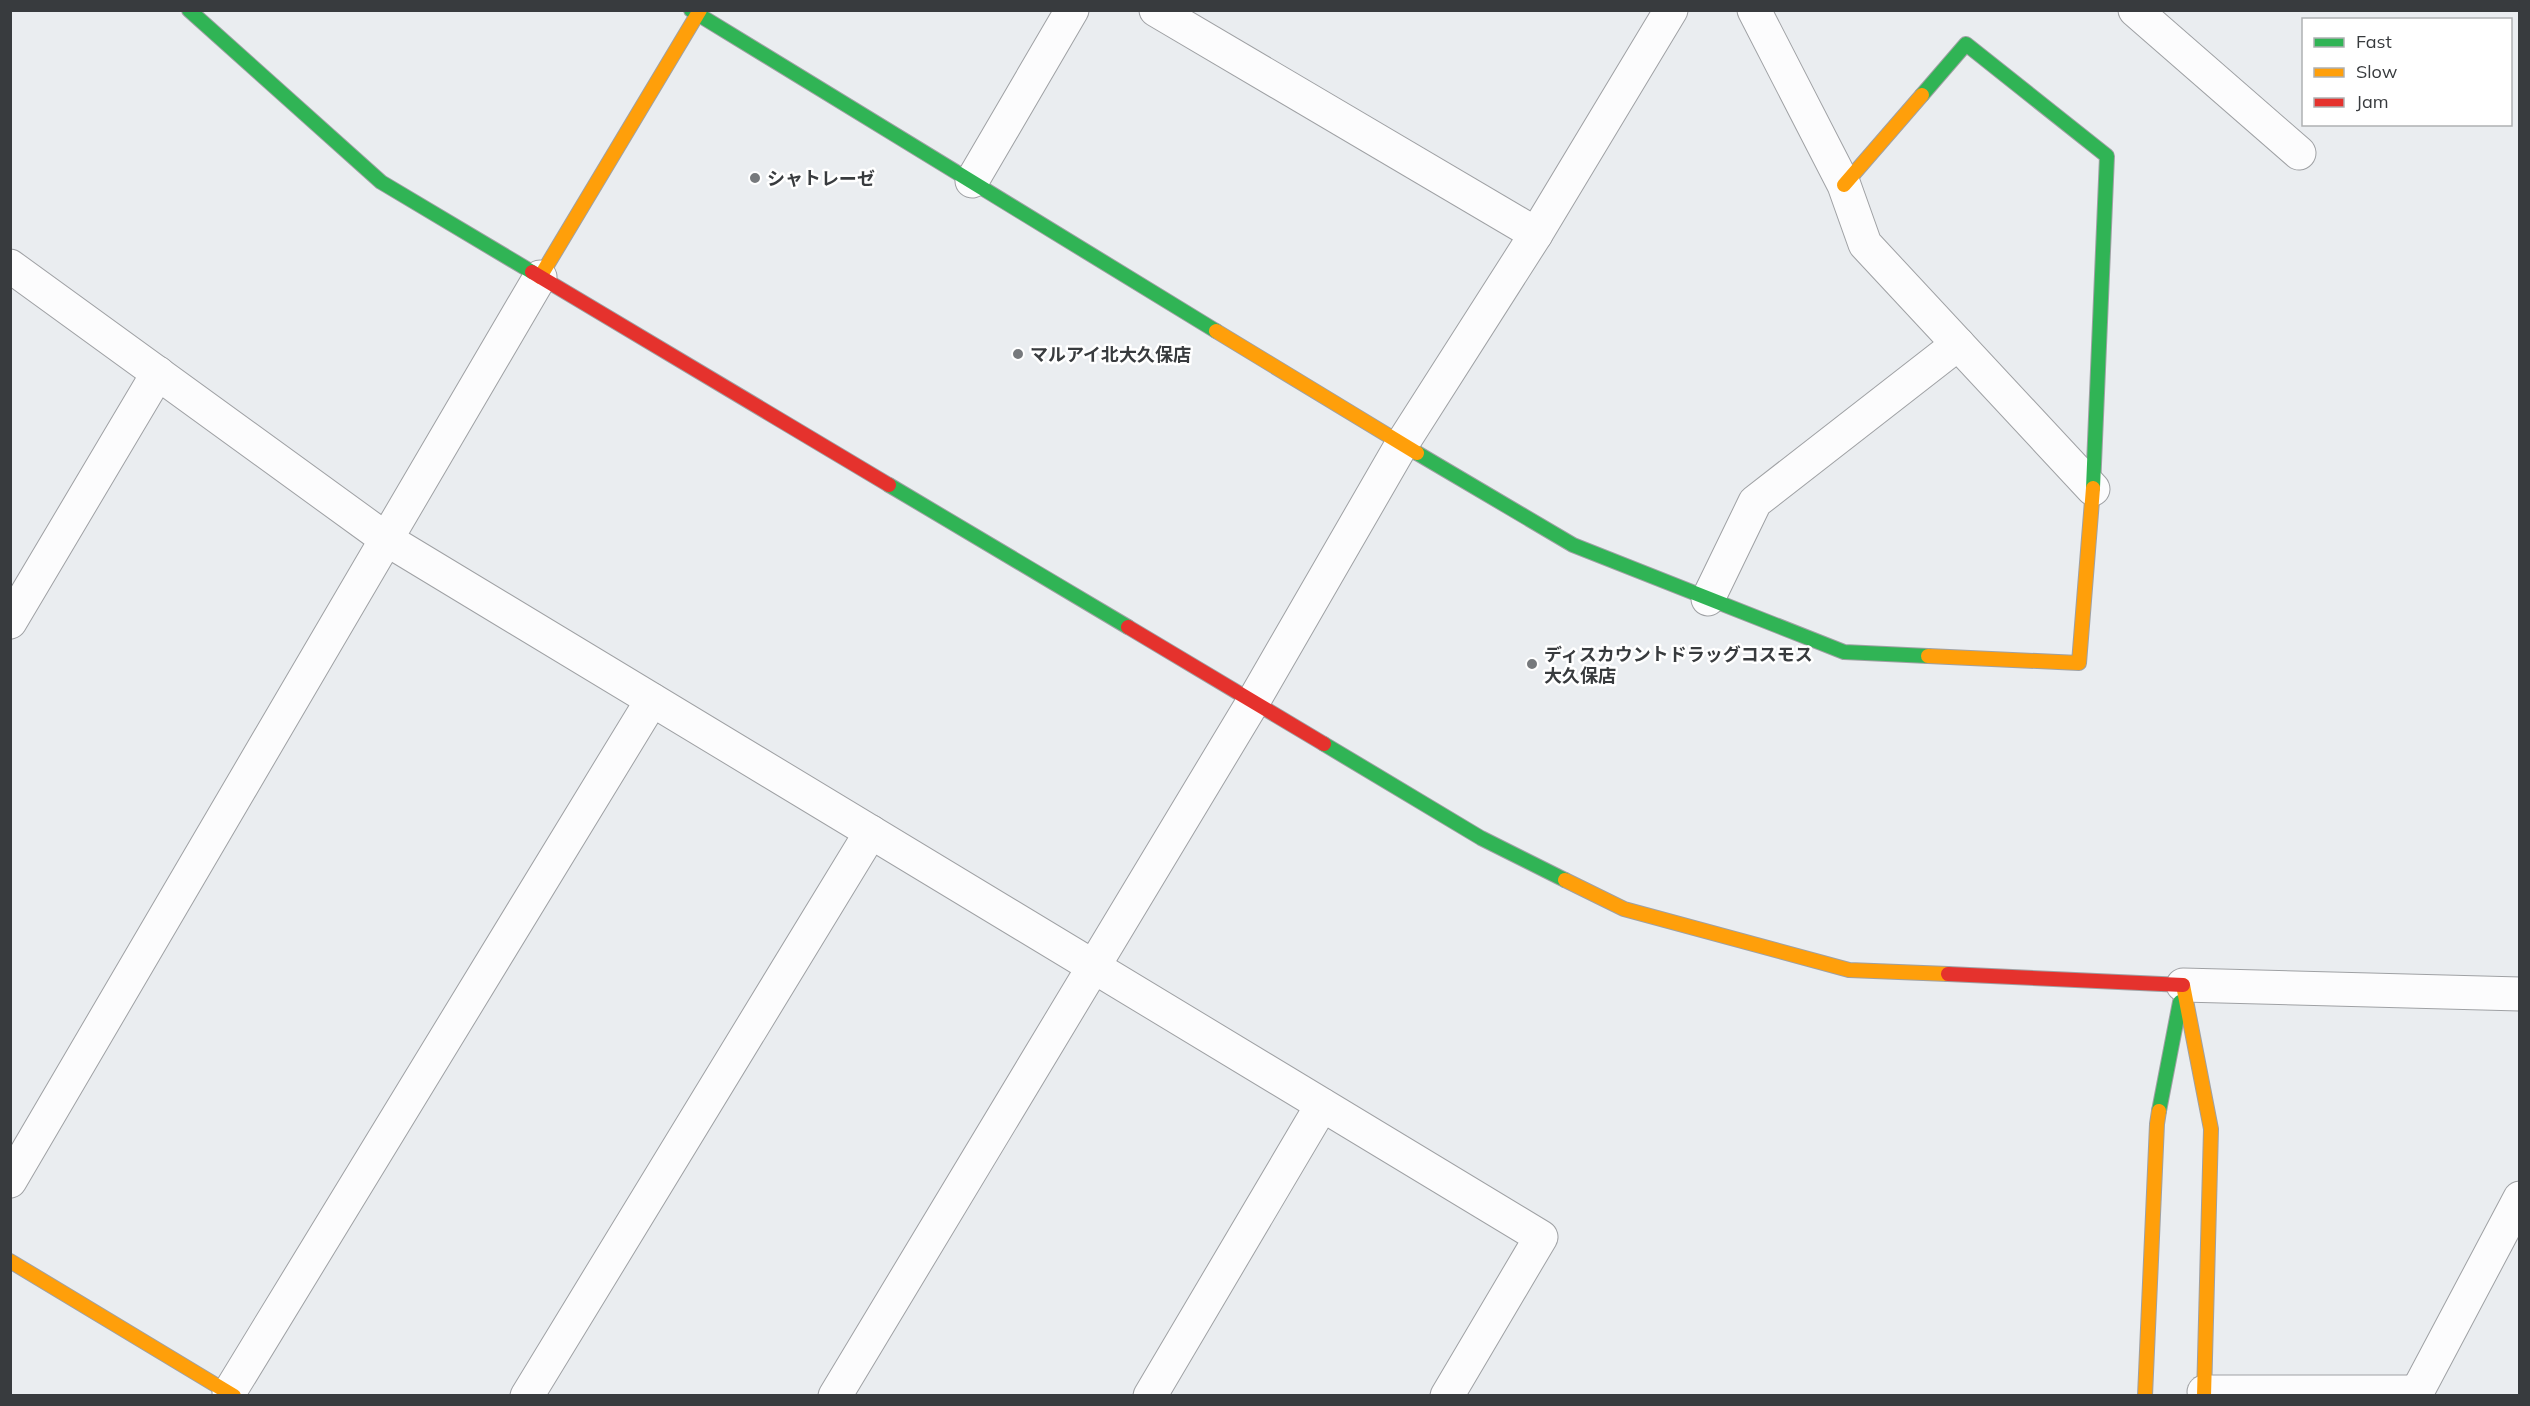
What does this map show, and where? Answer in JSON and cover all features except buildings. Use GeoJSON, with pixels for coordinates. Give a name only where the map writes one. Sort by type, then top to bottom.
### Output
{"type":"FeatureCollection","features":[{"type":"Feature","properties":{"kind":"street"},"geometry":{"type":"LineString","coordinates":[[189,10],[381,182],[1481,838],[1623,909],[1849,970],[2183,985],[2520,994]]}},
{"type":"Feature","properties":{"kind":"street"},"geometry":{"type":"LineString","coordinates":[[972,181],[1072,10]]}},
{"type":"Feature","properties":{"kind":"street"},"geometry":{"type":"LineString","coordinates":[[1156,10],[1536,234]]}},
{"type":"Feature","properties":{"kind":"street"},"geometry":{"type":"LineString","coordinates":[[834,1395],[1253,702],[1402,444],[1536,234],[1671,10]]}},
{"type":"Feature","properties":{"kind":"street"},"geometry":{"type":"LineString","coordinates":[[1754,10],[1844,185],[1865,244],[2093,489]]}},
{"type":"Feature","properties":{"kind":"street"},"geometry":{"type":"LineString","coordinates":[[2135,10],[2300,153]]}},
{"type":"Feature","properties":{"kind":"street"},"geometry":{"type":"LineString","coordinates":[[10,1181],[697,12],[1402,444],[1573,545],[1844,652],[2079,663],[2093,489],[2107,156],[1966,44],[1844,185]]}},
{"type":"Feature","properties":{"kind":"street"},"geometry":{"type":"LineString","coordinates":[[10,266],[386,540],[1541,1238],[1447,1395]]}},
{"type":"Feature","properties":{"kind":"street"},"geometry":{"type":"LineString","coordinates":[[1708,599],[1755,502],[1958,344]]}},
{"type":"Feature","properties":{"kind":"street"},"geometry":{"type":"LineString","coordinates":[[10,622],[158,373]]}},
{"type":"Feature","properties":{"kind":"street"},"geometry":{"type":"LineString","coordinates":[[10,1261],[231,1394],[652,700]]}},
{"type":"Feature","properties":{"kind":"street"},"geometry":{"type":"LineString","coordinates":[[527,1395],[871,832]]}},
{"type":"Feature","properties":{"kind":"street"},"geometry":{"type":"LineString","coordinates":[[2183,985],[2211,1129],[2204,1394],[2415,1394],[2520,1198]]}},
{"type":"Feature","properties":{"kind":"street"},"geometry":{"type":"LineString","coordinates":[[2145,1395],[2157,1124],[2183,985]]}},
{"type":"Feature","properties":{"kind":"street"},"geometry":{"type":"LineString","coordinates":[[1150,1395],[1322,1105]]}},
{"type":"Feature","properties":{"kind":"traffic: fast"},"geometry":{"type":"LineString","coordinates":[[189,10],[381,182],[532,272]]}},
{"type":"Feature","properties":{"kind":"traffic: fast"},"geometry":{"type":"LineString","coordinates":[[691,10],[1216,331]]}},
{"type":"Feature","properties":{"kind":"traffic: fast"},"geometry":{"type":"LineString","coordinates":[[1922,95],[1966,44],[2107,156],[2093,488]]}},
{"type":"Feature","properties":{"kind":"traffic: fast"},"geometry":{"type":"LineString","coordinates":[[1417,453],[1573,545],[1844,652],[1928,656]]}},
{"type":"Feature","properties":{"kind":"traffic: fast"},"geometry":{"type":"LineString","coordinates":[[889,485],[1128,627]]}},
{"type":"Feature","properties":{"kind":"traffic: fast"},"geometry":{"type":"LineString","coordinates":[[1324,744],[1481,838],[1565,880]]}},
{"type":"Feature","properties":{"kind":"traffic: fast"},"geometry":{"type":"LineString","coordinates":[[2159,1111],[2180,1002]]}},
{"type":"Feature","properties":{"kind":"traffic: slow"},"geometry":{"type":"LineString","coordinates":[[540,277],[700,10]]}},
{"type":"Feature","properties":{"kind":"traffic: slow"},"geometry":{"type":"LineString","coordinates":[[1844,185],[1922,95]]}},
{"type":"Feature","properties":{"kind":"traffic: slow"},"geometry":{"type":"LineString","coordinates":[[1216,331],[1417,453]]}},
{"type":"Feature","properties":{"kind":"traffic: slow"},"geometry":{"type":"LineString","coordinates":[[1928,656],[2079,663],[2093,488]]}},
{"type":"Feature","properties":{"kind":"traffic: slow"},"geometry":{"type":"LineString","coordinates":[[1565,880],[1624,909],[1849,970],[1948,974]]}},
{"type":"Feature","properties":{"kind":"traffic: slow"},"geometry":{"type":"LineString","coordinates":[[2183,985],[2211,1129],[2204,1396]]}},
{"type":"Feature","properties":{"kind":"traffic: slow"},"geometry":{"type":"LineString","coordinates":[[2145,1396],[2159,1111]]}},
{"type":"Feature","properties":{"kind":"traffic: slow"},"geometry":{"type":"LineString","coordinates":[[10,1261],[234,1396]]}},
{"type":"Feature","properties":{"kind":"traffic: jam"},"geometry":{"type":"LineString","coordinates":[[532,272],[889,485]]}},
{"type":"Feature","properties":{"kind":"traffic: jam"},"geometry":{"type":"LineString","coordinates":[[1128,627],[1324,744]]}},
{"type":"Feature","properties":{"kind":"traffic: jam"},"geometry":{"type":"LineString","coordinates":[[1948,974],[2183,985]]}},
{"type":"Feature","properties":{"kind":"place","name":"シャトレーゼ"},"geometry":{"type":"Point","coordinates":[755,178]}},
{"type":"Feature","properties":{"kind":"place","name":"マルアイ北大久保店"},"geometry":{"type":"Point","coordinates":[1018,354]}},
{"type":"Feature","properties":{"kind":"place","name":"ディスカウントドラッグコスモス 大久保店"},"geometry":{"type":"Point","coordinates":[1532,664]}}]}
